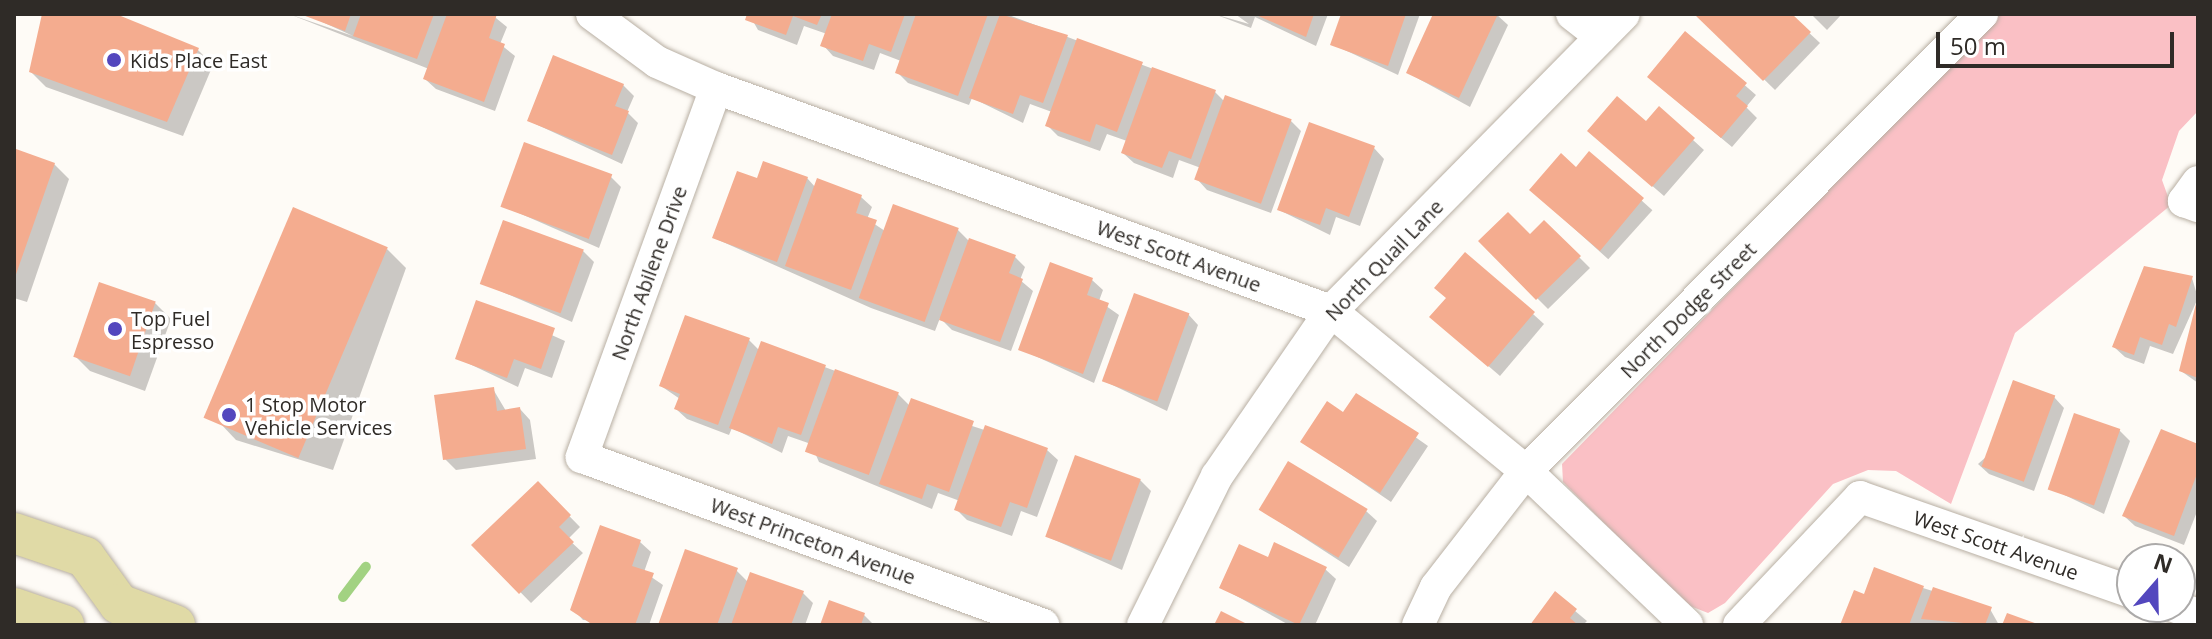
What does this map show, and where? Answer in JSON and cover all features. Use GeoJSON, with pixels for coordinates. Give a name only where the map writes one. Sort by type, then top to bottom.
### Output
{"type":"FeatureCollection","features":[{"type":"Feature","properties":{"kind":"main road"},"geometry":{"type":"LineString","coordinates":[[14,533],[85,557],[103,614],[175,625]]}},
{"type":"Feature","properties":{"kind":"main road"},"geometry":{"type":"LineString","coordinates":[[14,608],[64,625]]}},
{"type":"Feature","properties":{"kind":"street","name":"West Scott Avenue"},"geometry":{"type":"LineString","coordinates":[[592,14],[657,62],[716,88],[1331,311],[1526,471],[1687,625]]}},
{"type":"Feature","properties":{"kind":"street"},"geometry":{"type":"LineString","coordinates":[[1572,14],[1601,37]]}},
{"type":"Feature","properties":{"kind":"street","name":"North Quail Lane"},"geometry":{"type":"LineString","coordinates":[[1143,625],[1217,476],[1331,311],[1624,14]]}},
{"type":"Feature","properties":{"kind":"street","name":"North Dodge Street"},"geometry":{"type":"LineString","coordinates":[[1418,625],[1436,587],[1526,471],[1982,14]]}},
{"type":"Feature","properties":{"kind":"street","name":"North Abilene Drive"},"geometry":{"type":"LineString","coordinates":[[582,457],[716,88]]}},
{"type":"Feature","properties":{"kind":"street","name":"West Princeton Avenue"},"geometry":{"type":"LineString","coordinates":[[582,457],[1043,625]]}},
{"type":"Feature","properties":{"kind":"street","name":"West Scott Avenue"},"geometry":{"type":"LineString","coordinates":[[1739,625],[1860,497],[2116,586]]}},
{"type":"Feature","properties":{"kind":"shaded area"},"geometry":{"type":"Polygon","coordinates":[[[2000,14],[2198,14],[2198,111],[2179,131],[2162,180],[2171,205],[2015,333],[1951,504],[1896,471],[1868,470],[1833,484],[1725,603],[1708,613],[1685,604],[1563,482],[1562,464],[2000,14]]]}},
{"type":"Feature","properties":{"kind":"building","name":"Kids Place East"},"geometry":{"type":"Polygon","coordinates":[[[42,14],[116,14],[199,48],[167,122],[29,72],[42,14]]]}},
{"type":"Feature","properties":{"kind":"building"},"geometry":{"type":"Polygon","coordinates":[[[300,14],[351,14],[345,31],[300,14]]]}},
{"type":"Feature","properties":{"kind":"building"},"geometry":{"type":"Polygon","coordinates":[[[361,14],[434,14],[417,59],[353,36],[361,14]]]}},
{"type":"Feature","properties":{"kind":"building"},"geometry":{"type":"Polygon","coordinates":[[[447,14],[497,14],[489,38],[505,44],[484,102],[423,79],[447,14]]]}},
{"type":"Feature","properties":{"kind":"building"},"geometry":{"type":"Polygon","coordinates":[[[747,14],[822,14],[817,25],[793,16],[786,35],[745,20],[747,14]]]}},
{"type":"Feature","properties":{"kind":"building"},"geometry":{"type":"Polygon","coordinates":[[[832,14],[905,14],[891,52],[869,44],[863,61],[820,46],[832,14]]]}},
{"type":"Feature","properties":{"kind":"building"},"geometry":{"type":"Polygon","coordinates":[[[916,14],[988,14],[958,96],[895,73],[916,14]]]}},
{"type":"Feature","properties":{"kind":"building"},"geometry":{"type":"Polygon","coordinates":[[[1000,14],[1068,35],[1043,103],[1020,95],[1013,114],[969,98],[1000,14]]]}},
{"type":"Feature","properties":{"kind":"building"},"geometry":{"type":"Polygon","coordinates":[[[1254,14],[1314,14],[1306,37],[1254,14]]]}},
{"type":"Feature","properties":{"kind":"building"},"geometry":{"type":"Polygon","coordinates":[[[1341,14],[1406,14],[1388,66],[1330,45],[1341,14]]]}},
{"type":"Feature","properties":{"kind":"building"},"geometry":{"type":"Polygon","coordinates":[[[1433,14],[1498,14],[1459,98],[1406,73],[1433,14]]]}},
{"type":"Feature","properties":{"kind":"building"},"geometry":{"type":"Polygon","coordinates":[[[1694,14],[1792,14],[1811,32],[1763,81],[1694,14]]]}},
{"type":"Feature","properties":{"kind":"building"},"geometry":{"type":"Polygon","coordinates":[[[1685,31],[1747,83],[1736,96],[1748,106],[1721,138],[1647,77],[1685,31]]]}},
{"type":"Feature","properties":{"kind":"building"},"geometry":{"type":"Polygon","coordinates":[[[1077,38],[1143,62],[1117,132],[1096,124],[1090,142],[1045,126],[1077,38]]]}},
{"type":"Feature","properties":{"kind":"building"},"geometry":{"type":"Polygon","coordinates":[[[553,55],[624,84],[615,106],[629,111],[612,155],[527,121],[553,55]]]}},
{"type":"Feature","properties":{"kind":"building"},"geometry":{"type":"Polygon","coordinates":[[[1152,67],[1216,90],[1191,159],[1169,151],[1162,168],[1121,153],[1152,67]]]}},
{"type":"Feature","properties":{"kind":"building"},"geometry":{"type":"Polygon","coordinates":[[[1225,95],[1292,119],[1261,204],[1194,180],[1225,95]]]}},
{"type":"Feature","properties":{"kind":"building"},"geometry":{"type":"Polygon","coordinates":[[[1617,96],[1646,121],[1659,106],[1695,138],[1652,187],[1587,131],[1617,96]]]}},
{"type":"Feature","properties":{"kind":"building"},"geometry":{"type":"Polygon","coordinates":[[[1309,122],[1375,146],[1349,217],[1326,208],[1320,225],[1277,210],[1309,122]]]}},
{"type":"Feature","properties":{"kind":"building"},"geometry":{"type":"Polygon","coordinates":[[[524,142],[612,174],[589,239],[500,207],[524,142]]]}},
{"type":"Feature","properties":{"kind":"building"},"geometry":{"type":"Polygon","coordinates":[[[16,149],[55,163],[14,280],[14,155],[16,149]]]}},
{"type":"Feature","properties":{"kind":"building"},"geometry":{"type":"Polygon","coordinates":[[[1589,151],[1644,198],[1600,251],[1529,190],[1561,153],[1576,167],[1589,151]]]}},
{"type":"Feature","properties":{"kind":"building"},"geometry":{"type":"Polygon","coordinates":[[[763,161],[808,177],[777,262],[712,238],[737,171],[757,178],[763,161]]]}},
{"type":"Feature","properties":{"kind":"building"},"geometry":{"type":"Polygon","coordinates":[[[817,178],[862,195],[856,213],[877,220],[851,290],[785,266],[817,178]]]}},
{"type":"Feature","properties":{"kind":"building"},"geometry":{"type":"Polygon","coordinates":[[[893,204],[959,228],[925,322],[859,298],[893,204]]]}},
{"type":"Feature","properties":{"kind":"building"},"geometry":{"type":"Polygon","coordinates":[[[293,207],[388,247],[298,458],[204,418],[293,207]]]}},
{"type":"Feature","properties":{"kind":"building"},"geometry":{"type":"Polygon","coordinates":[[[1508,212],[1530,234],[1544,220],[1581,256],[1536,300],[1478,241],[1508,212]]]}},
{"type":"Feature","properties":{"kind":"building"},"geometry":{"type":"Polygon","coordinates":[[[503,220],[584,249],[561,313],[480,284],[503,220]]]}},
{"type":"Feature","properties":{"kind":"building"},"geometry":{"type":"Polygon","coordinates":[[[969,238],[1016,255],[1009,273],[1023,279],[1000,342],[939,320],[969,238]]]}},
{"type":"Feature","properties":{"kind":"building"},"geometry":{"type":"Polygon","coordinates":[[[1465,252],[1535,312],[1488,367],[1429,317],[1446,298],[1434,288],[1465,252]]]}},
{"type":"Feature","properties":{"kind":"building"},"geometry":{"type":"Polygon","coordinates":[[[1050,262],[1093,278],[1087,295],[1109,303],[1083,374],[1018,350],[1050,262]]]}},
{"type":"Feature","properties":{"kind":"building"},"geometry":{"type":"Polygon","coordinates":[[[2144,266],[2193,276],[2176,327],[2169,324],[2162,345],[2140,337],[2134,355],[2112,347],[2144,266]]]}},
{"type":"Feature","properties":{"kind":"building","name":"Top Fuel Espresso"},"geometry":{"type":"Polygon","coordinates":[[[99,282],[156,302],[130,376],[73,357],[99,282]]]}},
{"type":"Feature","properties":{"kind":"building"},"geometry":{"type":"Polygon","coordinates":[[[1134,293],[1189,313],[1157,402],[1102,381],[1134,293]]]}},
{"type":"Feature","properties":{"kind":"building"},"geometry":{"type":"Polygon","coordinates":[[[2198,296],[2198,378],[2179,371],[2198,296]]]}},
{"type":"Feature","properties":{"kind":"building"},"geometry":{"type":"Polygon","coordinates":[[[476,300],[555,328],[541,369],[514,359],[507,378],[455,359],[476,300]]]}},
{"type":"Feature","properties":{"kind":"building"},"geometry":{"type":"Polygon","coordinates":[[[685,315],[750,338],[718,425],[674,409],[680,394],[659,386],[685,315]]]}},
{"type":"Feature","properties":{"kind":"building"},"geometry":{"type":"Polygon","coordinates":[[[761,341],[826,365],[801,435],[778,427],[772,444],[729,428],[761,341]]]}},
{"type":"Feature","properties":{"kind":"building"},"geometry":{"type":"Polygon","coordinates":[[[835,369],[899,392],[869,475],[805,452],[835,369]]]}},
{"type":"Feature","properties":{"kind":"building"},"geometry":{"type":"Polygon","coordinates":[[[2013,380],[2055,395],[2024,482],[1982,466],[2013,380]]]}},
{"type":"Feature","properties":{"kind":"building"},"geometry":{"type":"Polygon","coordinates":[[[494,387],[497,411],[520,407],[526,449],[443,460],[434,395],[494,387]]]}},
{"type":"Feature","properties":{"kind":"building"},"geometry":{"type":"Polygon","coordinates":[[[1356,393],[1419,433],[1380,493],[1300,442],[1327,401],[1343,412],[1356,393]]]}},
{"type":"Feature","properties":{"kind":"building"},"geometry":{"type":"Polygon","coordinates":[[[911,398],[974,421],[949,492],[927,484],[922,499],[879,484],[911,398]]]}},
{"type":"Feature","properties":{"kind":"building"},"geometry":{"type":"Polygon","coordinates":[[[2074,413],[2120,429],[2094,506],[2048,490],[2074,413]]]}},
{"type":"Feature","properties":{"kind":"building"},"geometry":{"type":"Polygon","coordinates":[[[985,425],[1048,448],[1027,508],[1010,502],[1001,527],[954,510],[985,425]]]}},
{"type":"Feature","properties":{"kind":"building"},"geometry":{"type":"Polygon","coordinates":[[[2161,429],[2198,444],[2198,471],[2174,536],[2122,516],[2161,429]]]}},
{"type":"Feature","properties":{"kind":"building"},"geometry":{"type":"Polygon","coordinates":[[[1075,455],[1141,479],[1111,561],[1045,537],[1075,455]]]}},
{"type":"Feature","properties":{"kind":"building"},"geometry":{"type":"Polygon","coordinates":[[[1288,461],[1368,509],[1338,558],[1259,510],[1288,461]]]}},
{"type":"Feature","properties":{"kind":"building"},"geometry":{"type":"Polygon","coordinates":[[[538,481],[571,515],[559,527],[574,542],[519,594],[471,545],[538,481]]]}},
{"type":"Feature","properties":{"kind":"building"},"geometry":{"type":"Polygon","coordinates":[[[600,525],[641,540],[632,566],[654,573],[635,625],[593,625],[570,610],[600,525]]]}},
{"type":"Feature","properties":{"kind":"building"},"geometry":{"type":"Polygon","coordinates":[[[1274,542],[1327,567],[1299,625],[1219,588],[1239,544],[1268,557],[1274,542]]]}},
{"type":"Feature","properties":{"kind":"building"},"geometry":{"type":"Polygon","coordinates":[[[685,549],[738,568],[717,625],[658,625],[685,549]]]}},
{"type":"Feature","properties":{"kind":"building"},"geometry":{"type":"Polygon","coordinates":[[[1874,567],[1924,586],[1909,625],[1840,625],[1854,590],[1864,594],[1874,567]]]}},
{"type":"Feature","properties":{"kind":"building"},"geometry":{"type":"Polygon","coordinates":[[[750,572],[804,591],[791,625],[731,625],[750,572]]]}},
{"type":"Feature","properties":{"kind":"building"},"geometry":{"type":"Polygon","coordinates":[[[1933,587],[1992,607],[1985,625],[1921,619],[1933,587]]]}},
{"type":"Feature","properties":{"kind":"building"},"geometry":{"type":"Polygon","coordinates":[[[1555,591],[1577,609],[1570,618],[1578,625],[1530,625],[1555,591]]]}},
{"type":"Feature","properties":{"kind":"building"},"geometry":{"type":"Polygon","coordinates":[[[829,600],[865,613],[861,625],[820,625],[829,600]]]}},
{"type":"Feature","properties":{"kind":"building"},"geometry":{"type":"Polygon","coordinates":[[[1221,611],[1249,625],[1214,625],[1221,611]]]}},
{"type":"Feature","properties":{"kind":"building"},"geometry":{"type":"Polygon","coordinates":[[[2007,613],[2040,625],[2002,625],[2007,613]]]}},
{"type":"Feature","properties":{"kind":"waterway"},"geometry":{"type":"LineString","coordinates":[[343,597],[366,567]]}},
{"type":"Feature","properties":{"kind":"place","name":"Kids Place East"},"geometry":{"type":"Point","coordinates":[114,60]}},
{"type":"Feature","properties":{"kind":"place","name":"Top Fuel Espresso"},"geometry":{"type":"Point","coordinates":[115,329]}},
{"type":"Feature","properties":{"kind":"place","name":"1 Stop Motor Vehicle Services"},"geometry":{"type":"Point","coordinates":[229,415]}}]}
